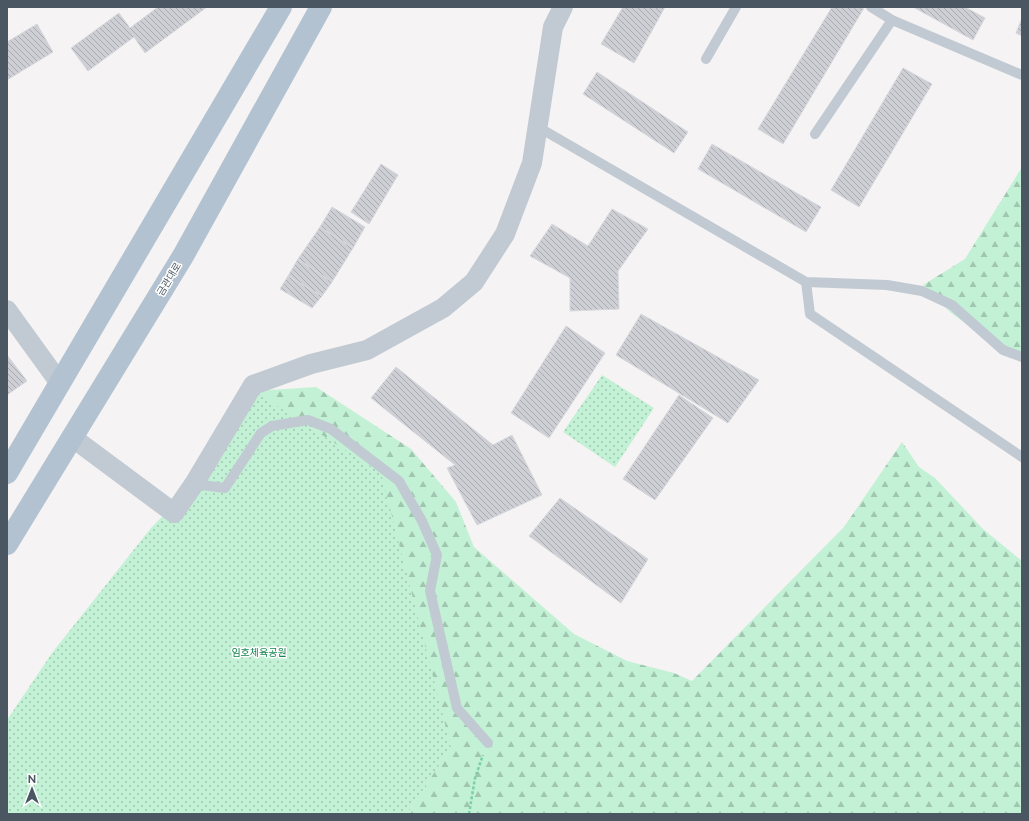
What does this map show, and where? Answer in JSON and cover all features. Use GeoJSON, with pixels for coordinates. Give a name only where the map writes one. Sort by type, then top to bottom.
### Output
{"type":"FeatureCollection","features":[{"type":"Feature","properties":{"kind":"main road"},"geometry":{"type":"LineString","coordinates":[[7,473],[59,382],[281,7]]}},
{"type":"Feature","properties":{"kind":"main road","name":"금관대로"},"geometry":{"type":"LineString","coordinates":[[7,544],[183,256],[320,7]]}},
{"type":"Feature","properties":{"kind":"street"},"geometry":{"type":"LineString","coordinates":[[73,438],[174,513],[194,484],[253,385],[311,364],[367,350],[443,308],[474,282],[505,234],[532,163],[555,7]]}},
{"type":"Feature","properties":{"kind":"street"},"geometry":{"type":"LineString","coordinates":[[553,27],[563,7]]}},
{"type":"Feature","properties":{"kind":"street"},"geometry":{"type":"LineString","coordinates":[[7,310],[59,382]]}},
{"type":"Feature","properties":{"kind":"lane"},"geometry":{"type":"LineString","coordinates":[[706,59],[736,7]]}},
{"type":"Feature","properties":{"kind":"lane"},"geometry":{"type":"LineString","coordinates":[[871,7],[892,20],[1022,75]]}},
{"type":"Feature","properties":{"kind":"lane"},"geometry":{"type":"LineString","coordinates":[[815,134],[892,20]]}},
{"type":"Feature","properties":{"kind":"lane"},"geometry":{"type":"LineString","coordinates":[[538,128],[806,282],[887,285],[922,291],[952,305],[1003,350],[1022,357]]}},
{"type":"Feature","properties":{"kind":"lane"},"geometry":{"type":"LineString","coordinates":[[806,282],[810,314],[1022,457]]}},
{"type":"Feature","properties":{"kind":"lane"},"geometry":{"type":"LineString","coordinates":[[194,484],[225,488],[261,433],[272,426],[308,420],[331,429],[399,481],[422,521],[437,555],[430,591],[457,708],[488,743]]}},
{"type":"Feature","properties":{"kind":"path"},"geometry":{"type":"LineString","coordinates":[[470,814],[474,778],[488,743]]}},
{"type":"Feature","properties":{"kind":"green space"},"geometry":{"type":"Polygon","coordinates":[[[1022,167],[1022,356],[999,348],[950,312],[923,285],[965,259],[1022,167]]]}},
{"type":"Feature","properties":{"kind":"green space"},"geometry":{"type":"Polygon","coordinates":[[[602,375],[654,408],[615,467],[563,432],[602,375]]]}},
{"type":"Feature","properties":{"kind":"green space"},"geometry":{"type":"Polygon","coordinates":[[[316,387],[411,449],[456,502],[474,547],[574,634],[627,661],[674,673],[692,681],[844,527],[902,442],[919,467],[935,478],[983,529],[1022,561],[1022,814],[407,814],[451,746],[254,391],[316,387]]]}},
{"type":"Feature","properties":{"kind":"green space","name":"임호체육공원"},"geometry":{"type":"Polygon","coordinates":[[[254,391],[381,473],[451,747],[407,814],[7,814],[7,720],[52,653],[151,528],[209,469],[254,391]]]}},
{"type":"Feature","properties":{"kind":"building"},"geometry":{"type":"Polygon","coordinates":[[[158,7],[207,7],[145,53],[134,37],[88,71],[71,48],[119,13],[130,28],[158,7]]]}},
{"type":"Feature","properties":{"kind":"building"},"geometry":{"type":"Polygon","coordinates":[[[623,7],[665,7],[634,63],[601,44],[623,7]]]}},
{"type":"Feature","properties":{"kind":"building"},"geometry":{"type":"Polygon","coordinates":[[[832,7],[864,8],[783,144],[758,129],[832,7]]]}},
{"type":"Feature","properties":{"kind":"building"},"geometry":{"type":"Polygon","coordinates":[[[913,7],[965,7],[985,18],[973,40],[913,7]]]}},
{"type":"Feature","properties":{"kind":"building"},"geometry":{"type":"Polygon","coordinates":[[[1022,18],[1022,36],[1016,33],[1022,18]]]}},
{"type":"Feature","properties":{"kind":"building"},"geometry":{"type":"Polygon","coordinates":[[[37,24],[53,52],[7,80],[7,42],[37,24]]]}},
{"type":"Feature","properties":{"kind":"building"},"geometry":{"type":"Polygon","coordinates":[[[903,68],[932,84],[859,207],[831,190],[903,68]]]}},
{"type":"Feature","properties":{"kind":"building"},"geometry":{"type":"Polygon","coordinates":[[[597,72],[688,132],[674,153],[583,94],[597,72]]]}},
{"type":"Feature","properties":{"kind":"building"},"geometry":{"type":"Polygon","coordinates":[[[712,144],[821,207],[806,232],[698,169],[712,144]]]}},
{"type":"Feature","properties":{"kind":"building"},"geometry":{"type":"Polygon","coordinates":[[[381,164],[398,175],[369,224],[351,212],[381,164]]]}},
{"type":"Feature","properties":{"kind":"building"},"geometry":{"type":"Polygon","coordinates":[[[332,207],[365,227],[353,248],[320,227],[332,207]]]}},
{"type":"Feature","properties":{"kind":"building"},"geometry":{"type":"Polygon","coordinates":[[[612,209],[648,229],[618,271],[619,309],[570,311],[570,278],[530,256],[552,224],[588,246],[612,209]]]}},
{"type":"Feature","properties":{"kind":"building"},"geometry":{"type":"Polygon","coordinates":[[[320,227],[353,248],[332,282],[298,259],[320,227]]]}},
{"type":"Feature","properties":{"kind":"building"},"geometry":{"type":"Polygon","coordinates":[[[298,259],[332,282],[322,296],[288,276],[298,259]]]}},
{"type":"Feature","properties":{"kind":"building"},"geometry":{"type":"Polygon","coordinates":[[[288,276],[322,296],[312,308],[280,289],[288,276]]]}},
{"type":"Feature","properties":{"kind":"building"},"geometry":{"type":"Polygon","coordinates":[[[641,314],[759,380],[728,423],[616,355],[641,314]]]}},
{"type":"Feature","properties":{"kind":"building"},"geometry":{"type":"Polygon","coordinates":[[[566,326],[605,353],[549,438],[511,413],[566,326]]]}},
{"type":"Feature","properties":{"kind":"building"},"geometry":{"type":"Polygon","coordinates":[[[7,355],[27,381],[7,395],[7,355]]]}},
{"type":"Feature","properties":{"kind":"building"},"geometry":{"type":"Polygon","coordinates":[[[396,367],[493,445],[512,435],[542,495],[477,525],[447,468],[455,465],[371,398],[396,367]]]}},
{"type":"Feature","properties":{"kind":"building"},"geometry":{"type":"Polygon","coordinates":[[[679,395],[713,418],[655,500],[623,479],[679,395]]]}},
{"type":"Feature","properties":{"kind":"building"},"geometry":{"type":"Polygon","coordinates":[[[560,498],[648,559],[621,603],[529,536],[560,498]]]}}]}
